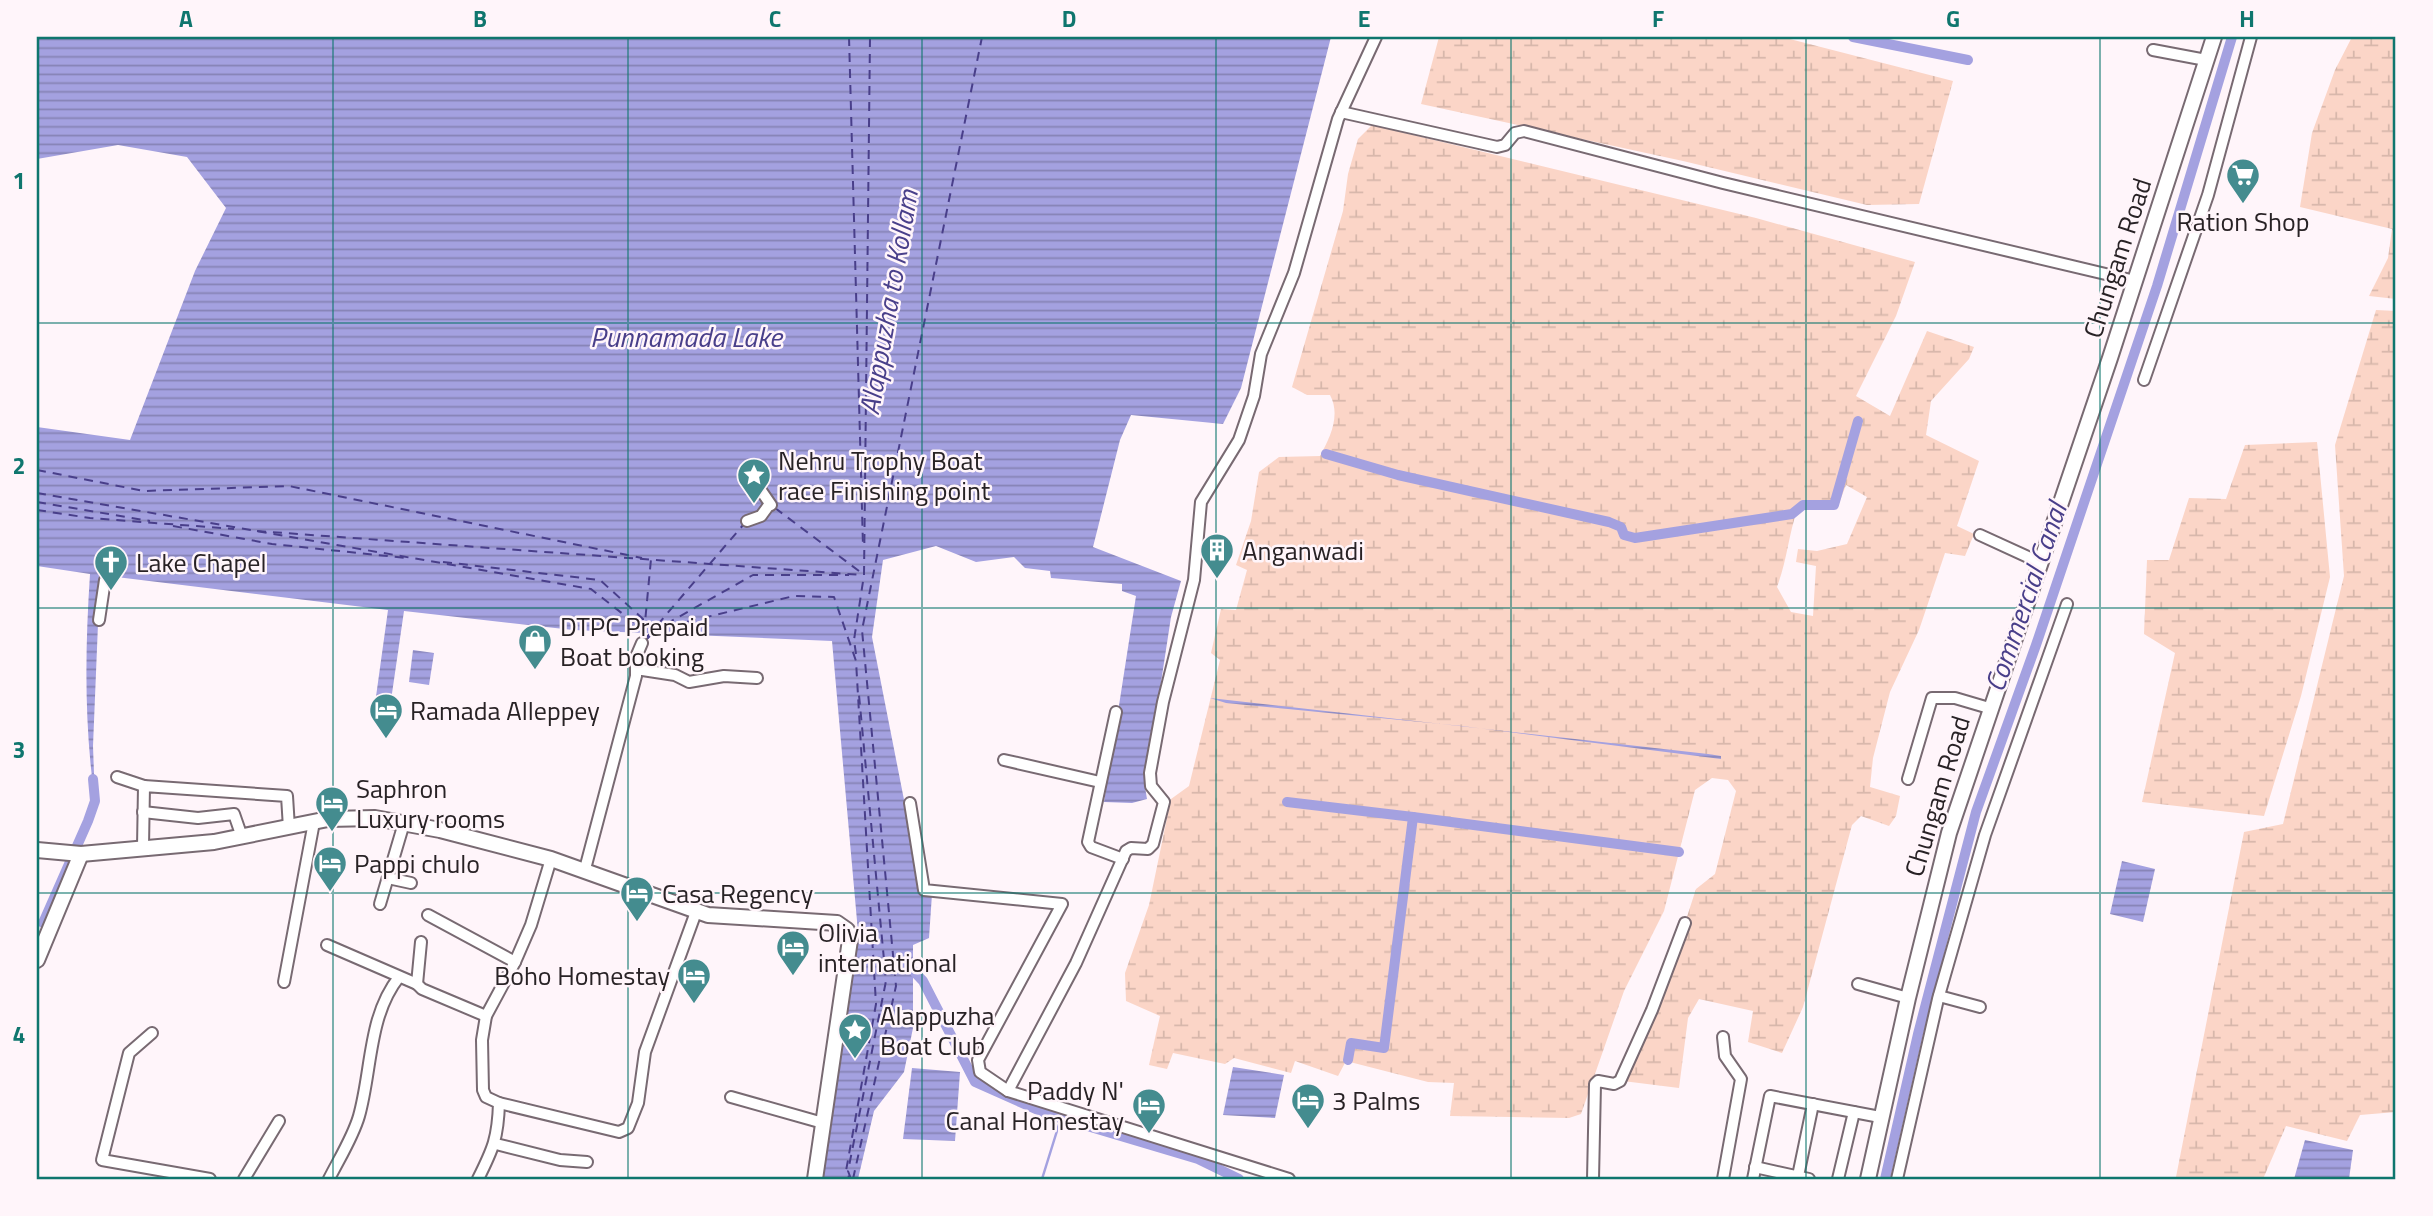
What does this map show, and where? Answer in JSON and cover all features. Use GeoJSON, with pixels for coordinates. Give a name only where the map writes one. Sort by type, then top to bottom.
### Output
{"type":"FeatureCollection","features":[{"type":"Feature","properties":{"kind":"main road","name":"Chungam Road"},"geometry":{"type":"LineString","coordinates":[[1868,1179],[1880,1117],[1949,833],[2135,282],[2214,37]]}},
{"type":"Feature","properties":{"kind":"main road"},"geometry":{"type":"LineString","coordinates":[[37,850],[75,853],[214,842],[351,817],[404,824],[551,859],[586,869],[696,912],[721,916],[831,920],[842,925],[850,934],[815,1179]]}},
{"type":"Feature","properties":{"kind":"main road"},"geometry":{"type":"LineString","coordinates":[[37,960],[75,853]]}},
{"type":"Feature","properties":{"kind":"street"},"geometry":{"type":"LineString","coordinates":[[1008,1091],[1076,963],[1128,848],[1151,847],[1163,810],[1161,797],[1152,786],[1150,773],[1163,702],[1194,580],[1201,502],[1239,440],[1254,396],[1261,354],[1294,272],[1341,112],[1376,37]]}},
{"type":"Feature","properties":{"kind":"street"},"geometry":{"type":"LineString","coordinates":[[2144,380],[2208,195],[2247,38]]}},
{"type":"Feature","properties":{"kind":"street"},"geometry":{"type":"LineString","coordinates":[[2153,50],[2206,60]]}},
{"type":"Feature","properties":{"kind":"street"},"geometry":{"type":"LineString","coordinates":[[1341,112],[1497,147],[1505,145],[1515,133],[1524,131],[1723,183],[2135,282]]}},
{"type":"Feature","properties":{"kind":"street"},"geometry":{"type":"LineString","coordinates":[[747,521],[761,516],[770,505],[760,489]]}},
{"type":"Feature","properties":{"kind":"street"},"geometry":{"type":"LineString","coordinates":[[1980,536],[2039,562]]}},
{"type":"Feature","properties":{"kind":"street"},"geometry":{"type":"LineString","coordinates":[[99,620],[105,580]]}},
{"type":"Feature","properties":{"kind":"street"},"geometry":{"type":"LineString","coordinates":[[1897,1179],[1939,996],[1985,835],[2067,604]]}},
{"type":"Feature","properties":{"kind":"street"},"geometry":{"type":"LineString","coordinates":[[586,869],[616,759],[636,669],[636,657],[642,643]]}},
{"type":"Feature","properties":{"kind":"street"},"geometry":{"type":"LineString","coordinates":[[636,669],[675,675],[689,682],[724,676],[757,678]]}},
{"type":"Feature","properties":{"kind":"street"},"geometry":{"type":"LineString","coordinates":[[1908,779],[1933,698],[1955,698],[1989,708]]}},
{"type":"Feature","properties":{"kind":"street"},"geometry":{"type":"LineString","coordinates":[[1116,712],[1089,845],[1123,859]]}},
{"type":"Feature","properties":{"kind":"street"},"geometry":{"type":"LineString","coordinates":[[1004,760],[1100,782]]}},
{"type":"Feature","properties":{"kind":"street"},"geometry":{"type":"LineString","coordinates":[[117,777],[144,786],[287,796],[289,828]]}},
{"type":"Feature","properties":{"kind":"street"},"geometry":{"type":"LineString","coordinates":[[144,786],[144,847]]}},
{"type":"Feature","properties":{"kind":"street"},"geometry":{"type":"LineString","coordinates":[[910,803],[924,890],[1062,904],[978,1060],[981,1072],[1008,1091],[1289,1179]]}},
{"type":"Feature","properties":{"kind":"street"},"geometry":{"type":"LineString","coordinates":[[144,812],[198,818],[234,814],[242,837]]}},
{"type":"Feature","properties":{"kind":"street"},"geometry":{"type":"LineString","coordinates":[[284,982],[314,822]]}},
{"type":"Feature","properties":{"kind":"street"},"geometry":{"type":"LineString","coordinates":[[380,904],[404,824]]}},
{"type":"Feature","properties":{"kind":"street"},"geometry":{"type":"LineString","coordinates":[[551,859],[531,925],[486,1016],[482,1040],[483,1090],[486,1097],[499,1103],[619,1132],[628,1128],[638,1103],[645,1052],[696,912]]}},
{"type":"Feature","properties":{"kind":"street"},"geometry":{"type":"LineString","coordinates":[[388,878],[411,883]]}},
{"type":"Feature","properties":{"kind":"street"},"geometry":{"type":"LineString","coordinates":[[428,915],[515,962]]}},
{"type":"Feature","properties":{"kind":"street"},"geometry":{"type":"LineString","coordinates":[[1593,1179],[1595,1084],[1598,1081],[1614,1084],[1620,1081],[1652,1010],[1685,923]]}},
{"type":"Feature","properties":{"kind":"street"},"geometry":{"type":"LineString","coordinates":[[417,984],[421,942]]}},
{"type":"Feature","properties":{"kind":"street"},"geometry":{"type":"LineString","coordinates":[[327,945],[486,1016]]}},
{"type":"Feature","properties":{"kind":"street"},"geometry":{"type":"LineString","coordinates":[[329,1179],[359,1116],[369,1053],[389,989],[398,977]]}},
{"type":"Feature","properties":{"kind":"street"},"geometry":{"type":"LineString","coordinates":[[1858,984],[1908,998]]}},
{"type":"Feature","properties":{"kind":"street"},"geometry":{"type":"LineString","coordinates":[[1939,996],[1980,1007]]}},
{"type":"Feature","properties":{"kind":"street"},"geometry":{"type":"LineString","coordinates":[[152,1033],[129,1053],[102,1160],[209,1179]]}},
{"type":"Feature","properties":{"kind":"street"},"geometry":{"type":"LineString","coordinates":[[1723,1037],[1725,1056],[1738,1071],[1741,1079],[1723,1179]]}},
{"type":"Feature","properties":{"kind":"street"},"geometry":{"type":"LineString","coordinates":[[1753,1179],[1770,1096],[1880,1117]]}},
{"type":"Feature","properties":{"kind":"street"},"geometry":{"type":"LineString","coordinates":[[731,1097],[823,1123]]}},
{"type":"Feature","properties":{"kind":"street"},"geometry":{"type":"LineString","coordinates":[[478,1179],[496,1144],[499,1103]]}},
{"type":"Feature","properties":{"kind":"street"},"geometry":{"type":"LineString","coordinates":[[1755,1167],[1803,1178],[1813,1104]]}},
{"type":"Feature","properties":{"kind":"street"},"geometry":{"type":"LineString","coordinates":[[1838,1179],[1854,1112]]}},
{"type":"Feature","properties":{"kind":"street"},"geometry":{"type":"LineString","coordinates":[[244,1179],[279,1121]]}},
{"type":"Feature","properties":{"kind":"street"},"geometry":{"type":"LineString","coordinates":[[496,1144],[560,1160],[587,1162]]}},
{"type":"Feature","properties":{"kind":"green space"},"geometry":{"type":"Polygon","coordinates":[[[1439,37],[1782,37],[1953,81],[1919,204],[1867,205],[1683,161],[1421,104],[1439,37]]]}},
{"type":"Feature","properties":{"kind":"green space"},"geometry":{"type":"Polygon","coordinates":[[[2352,37],[2396,37],[2396,299],[2369,296],[2388,258],[2392,229],[2300,207],[2312,133],[2335,70],[2352,37]]]}},
{"type":"Feature","properties":{"kind":"green space"},"geometry":{"type":"Polygon","coordinates":[[[1372,125],[1756,218],[1915,262],[1896,316],[1856,396],[1890,416],[1927,331],[1974,347],[1969,359],[1931,401],[1926,435],[1979,461],[1957,526],[1974,534],[1965,556],[1945,553],[1919,630],[1890,692],[1873,758],[1870,787],[1900,796],[1896,816],[1889,826],[1861,816],[1852,825],[1803,1007],[1782,1053],[1748,1042],[1753,1011],[1699,999],[1688,1018],[1679,1088],[1623,1081],[1670,969],[1696,889],[1715,874],[1736,791],[1728,780],[1712,778],[1695,790],[1664,911],[1624,991],[1581,1114],[1569,1118],[1450,1116],[1454,1083],[1428,1082],[1346,1061],[1338,1076],[1295,1061],[1291,1073],[1234,1058],[1225,1064],[1173,1053],[1167,1069],[1149,1065],[1160,1016],[1126,1001],[1125,973],[1149,905],[1171,799],[1189,786],[1220,660],[1211,653],[1221,609],[1236,610],[1247,570],[1236,565],[1251,521],[1259,472],[1279,457],[1320,456],[1333,426],[1334,410],[1330,395],[1307,395],[1292,387],[1343,211],[1348,174],[1358,139],[1372,125]],[[1846,485],[1838,506],[1801,500],[1777,587],[1791,612],[1813,616],[1816,566],[1796,562],[1798,549],[1817,551],[1847,544],[1867,497],[1846,485]]]}},
{"type":"Feature","properties":{"kind":"green space"},"geometry":{"type":"Polygon","coordinates":[[[2376,310],[2396,311],[2396,1112],[2360,1115],[2347,1141],[2286,1126],[2263,1179],[2176,1177],[2244,832],[2283,824],[2344,576],[2335,445],[2376,310]]]}},
{"type":"Feature","properties":{"kind":"green space"},"geometry":{"type":"Polygon","coordinates":[[[2317,442],[2330,577],[2301,696],[2264,816],[2142,802],[2175,653],[2144,634],[2147,560],[2169,560],[2189,498],[2226,499],[2245,445],[2317,442]]]}},
{"type":"Feature","properties":{"kind":"water","name":"Punnamada Lake"},"geometry":{"type":"Polygon","coordinates":[[[37,37],[1331,37],[1241,388],[1223,424],[1131,415],[1120,440],[1093,547],[1181,581],[1171,617],[1145,787],[1147,799],[1132,803],[1104,802],[1136,596],[1122,591],[1122,584],[1051,578],[1050,571],[1025,568],[1014,557],[976,562],[936,546],[883,560],[872,637],[918,871],[932,894],[929,938],[913,945],[913,1028],[904,1072],[874,1111],[858,1179],[821,1179],[858,932],[832,641],[573,630],[404,611],[389,714],[374,711],[388,610],[100,575],[93,746],[95,801],[86,688],[90,574],[37,566],[37,427],[130,440],[195,271],[226,208],[187,157],[118,145],[37,159],[37,37]]]}},
{"type":"Feature","properties":{"kind":"water"},"geometry":{"type":"Polygon","coordinates":[[[413,650],[434,653],[429,685],[409,682],[413,650]]]}},
{"type":"Feature","properties":{"kind":"water"},"geometry":{"type":"Polygon","coordinates":[[[1210,698],[1439,724],[1226,703],[1210,698]]]}},
{"type":"Feature","properties":{"kind":"water"},"geometry":{"type":"Polygon","coordinates":[[[1485,729],[1708,754],[1721,756],[1721,759],[1485,729]]]}},
{"type":"Feature","properties":{"kind":"water"},"geometry":{"type":"Polygon","coordinates":[[[2122,861],[2155,869],[2143,922],[2110,914],[2122,861]]]}},
{"type":"Feature","properties":{"kind":"water"},"geometry":{"type":"Polygon","coordinates":[[[1233,1067],[1284,1075],[1275,1118],[1223,1115],[1233,1067]]]}},
{"type":"Feature","properties":{"kind":"water"},"geometry":{"type":"Polygon","coordinates":[[[912,1068],[960,1072],[955,1141],[903,1139],[912,1068]]]}},
{"type":"Feature","properties":{"kind":"water"},"geometry":{"type":"Polygon","coordinates":[[[2305,1140],[2353,1150],[2349,1179],[2294,1179],[2305,1140]]]}},
{"type":"Feature","properties":{"kind":"waterway"},"geometry":{"type":"LineString","coordinates":[[1853,37],[1968,60]]}},
{"type":"Feature","properties":{"kind":"waterway","name":"Commercial Canal"},"geometry":{"type":"LineString","coordinates":[[1885,1179],[1918,1034],[1976,812],[2036,645],[2157,286],[2232,37]]}},
{"type":"Feature","properties":{"kind":"waterway"},"geometry":{"type":"LineString","coordinates":[[1326,454],[1398,475],[1609,522],[1621,527],[1624,535],[1635,538],[1792,514],[1803,505],[1834,505],[1858,421]]}},
{"type":"Feature","properties":{"kind":"waterway"},"geometry":{"type":"LineString","coordinates":[[43,923],[95,801],[93,779]]}},
{"type":"Feature","properties":{"kind":"waterway"},"geometry":{"type":"LineString","coordinates":[[1287,802],[1413,817],[1384,1048],[1351,1043],[1348,1060]]}},
{"type":"Feature","properties":{"kind":"waterway"},"geometry":{"type":"LineString","coordinates":[[1413,817],[1679,852]]}},
{"type":"Feature","properties":{"kind":"waterway"},"geometry":{"type":"LineString","coordinates":[[904,961],[923,981],[975,1082],[1047,1114],[1198,1159],[1239,1179]]}},
{"type":"Feature","properties":{"kind":"waterway"},"geometry":{"type":"LineString","coordinates":[[1042,1179],[1061,1118]]}},
{"type":"Feature","properties":{"kind":"ferry route"},"geometry":{"type":"LineString","coordinates":[[849,37],[863,546]]}},
{"type":"Feature","properties":{"kind":"ferry route"},"geometry":{"type":"LineString","coordinates":[[856,654],[854,640],[864,575],[870,37]]}},
{"type":"Feature","properties":{"kind":"ferry route"},"geometry":{"type":"LineString","coordinates":[[853,1179],[896,986],[862,630],[982,37]]}},
{"type":"Feature","properties":{"kind":"ferry route"},"geometry":{"type":"LineString","coordinates":[[37,470],[144,491],[289,486],[642,558]]}},
{"type":"Feature","properties":{"kind":"ferry route"},"geometry":{"type":"LineString","coordinates":[[37,493],[591,589],[642,629],[642,638]]}},
{"type":"Feature","properties":{"kind":"ferry route"},"geometry":{"type":"LineString","coordinates":[[37,502],[150,521]]}},
{"type":"Feature","properties":{"kind":"ferry route"},"geometry":{"type":"LineString","coordinates":[[775,508],[863,574]]}},
{"type":"Feature","properties":{"kind":"ferry route"},"geometry":{"type":"LineString","coordinates":[[37,510],[90,518],[234,529]]}},
{"type":"Feature","properties":{"kind":"ferry route"},"geometry":{"type":"LineString","coordinates":[[647,637],[744,524]]}},
{"type":"Feature","properties":{"kind":"ferry route"},"geometry":{"type":"LineString","coordinates":[[173,526],[272,544],[406,558]]}},
{"type":"Feature","properties":{"kind":"ferry route"},"geometry":{"type":"LineString","coordinates":[[257,531],[862,575]]}},
{"type":"Feature","properties":{"kind":"ferry route"},"geometry":{"type":"LineString","coordinates":[[644,633],[651,559]]}},
{"type":"Feature","properties":{"kind":"ferry route"},"geometry":{"type":"LineString","coordinates":[[443,562],[600,580],[643,619],[643,625]]}},
{"type":"Feature","properties":{"kind":"ferry route"},"geometry":{"type":"LineString","coordinates":[[652,632],[753,575],[849,575]]}},
{"type":"Feature","properties":{"kind":"ferry route"},"geometry":{"type":"LineString","coordinates":[[645,641],[657,629],[794,596],[834,597],[856,661],[876,1004],[846,1171],[850,1179]]}},
{"type":"Feature","properties":{"kind":"ferry route"},"geometry":{"type":"LineString","coordinates":[[851,1179],[848,1171],[886,981],[859,695]]}},
{"type":"Feature","properties":{"kind":"place","name":"Ration Shop"},"geometry":{"type":"Point","coordinates":[2243,205]}},
{"type":"Feature","properties":{"kind":"place","name":"Nehru Trophy Boat race Finishing point"},"geometry":{"type":"Point","coordinates":[754,505]}},
{"type":"Feature","properties":{"kind":"place","name":"Anganwadi"},"geometry":{"type":"Point","coordinates":[1217,580]}},
{"type":"Feature","properties":{"kind":"place","name":"Lake Chapel"},"geometry":{"type":"Point","coordinates":[111,592]}},
{"type":"Feature","properties":{"kind":"place","name":"DTPC Prepaid Boat booking"},"geometry":{"type":"Point","coordinates":[535,671]}},
{"type":"Feature","properties":{"kind":"place","name":"Ramada Alleppey"},"geometry":{"type":"Point","coordinates":[386,740]}},
{"type":"Feature","properties":{"kind":"place","name":"Saphron Luxury rooms"},"geometry":{"type":"Point","coordinates":[332,833]}},
{"type":"Feature","properties":{"kind":"place","name":"Pappi chulo"},"geometry":{"type":"Point","coordinates":[330,893]}},
{"type":"Feature","properties":{"kind":"place","name":"Casa Regency"},"geometry":{"type":"Point","coordinates":[637,923]}},
{"type":"Feature","properties":{"kind":"place","name":"Olivia international"},"geometry":{"type":"Point","coordinates":[793,977]}},
{"type":"Feature","properties":{"kind":"place","name":"Boho Homestay"},"geometry":{"type":"Point","coordinates":[694,1005]}},
{"type":"Feature","properties":{"kind":"place","name":"Alappuzha Boat Club"},"geometry":{"type":"Point","coordinates":[855,1060]}},
{"type":"Feature","properties":{"kind":"place","name":"3 Palms"},"geometry":{"type":"Point","coordinates":[1308,1130]}},
{"type":"Feature","properties":{"kind":"place","name":"Paddy N' Canal Homestay"},"geometry":{"type":"Point","coordinates":[1149,1135]}},
{"type":"Feature","properties":{"kind":"water label","name":"Alappuzha to Kollam"},"geometry":{"type":"Point","coordinates":[888,302]}}]}
